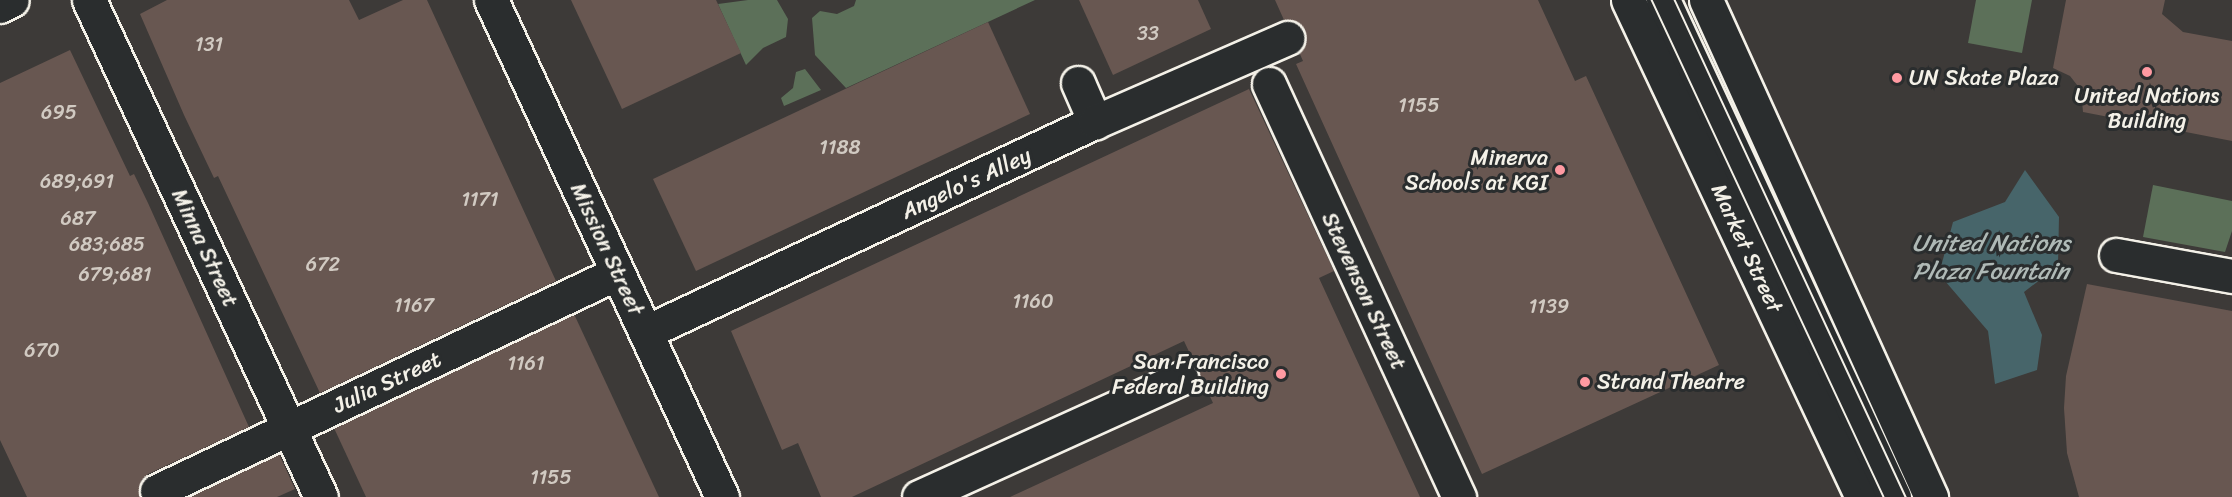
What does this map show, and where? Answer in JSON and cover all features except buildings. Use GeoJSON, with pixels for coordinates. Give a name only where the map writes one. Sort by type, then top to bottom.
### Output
{"type":"FeatureCollection","features":[{"type":"Feature","properties":{"kind":"street"},"geometry":{"type":"LineString","coordinates":[[0,6],[12,0]]}},
{"type":"Feature","properties":{"kind":"street","name":"Minna Street"},"geometry":{"type":"LineString","coordinates":[[89,0],[321,497]]}},
{"type":"Feature","properties":{"kind":"street","name":"Mission Street"},"geometry":{"type":"LineString","coordinates":[[491,0],[722,497]]}},
{"type":"Feature","properties":{"kind":"street","name":"Market Street"},"geometry":{"type":"LineString","coordinates":[[1628,0],[1862,497]]}},
{"type":"Feature","properties":{"kind":"street","name":"Market Street"},"geometry":{"type":"LineString","coordinates":[[1663,0],[1894,497]]}},
{"type":"Feature","properties":{"kind":"street"},"geometry":{"type":"LineString","coordinates":[[1706,0],[1931,497]]}},
{"type":"Feature","properties":{"kind":"street","name":"Angelo's Alley"},"geometry":{"type":"LineString","coordinates":[[646,332],[1095,122],[1287,38]]}},
{"type":"Feature","properties":{"kind":"street"},"geometry":{"type":"LineString","coordinates":[[1078,83],[1095,122]]}},
{"type":"Feature","properties":{"kind":"street","name":"Stevenson Street"},"geometry":{"type":"LineString","coordinates":[[1269,84],[1459,497]]}},
{"type":"Feature","properties":{"kind":"street"},"geometry":{"type":"LineString","coordinates":[[2116,255],[2232,276]]}},
{"type":"Feature","properties":{"kind":"street","name":"Julia Street"},"geometry":{"type":"LineString","coordinates":[[157,490],[617,273]]}},
{"type":"Feature","properties":{"kind":"street"},"geometry":{"type":"LineString","coordinates":[[919,497],[1181,378]]}},
{"type":"Feature","properties":{"kind":"green space"},"geometry":{"type":"Polygon","coordinates":[[[748,0],[777,0],[788,19],[786,37],[763,48],[746,65],[718,4],[748,0]]]}},
{"type":"Feature","properties":{"kind":"green space"},"geometry":{"type":"Polygon","coordinates":[[[856,0],[1035,0],[846,88],[815,55],[812,18],[820,11],[837,14],[854,6],[856,0]]]}},
{"type":"Feature","properties":{"kind":"green space"},"geometry":{"type":"Polygon","coordinates":[[[1976,0],[2032,0],[2022,53],[1968,43],[1976,0]]]}},
{"type":"Feature","properties":{"kind":"green space"},"geometry":{"type":"Polygon","coordinates":[[[805,69],[821,90],[784,106],[781,98],[793,88],[796,72],[805,69]]]}},
{"type":"Feature","properties":{"kind":"green space"},"geometry":{"type":"Polygon","coordinates":[[[2153,185],[2232,201],[2232,231],[2225,252],[2143,237],[2153,185]]]}},
{"type":"Feature","properties":{"kind":"water","name":"United Nations Plaza Fountain"},"geometry":{"type":"Polygon","coordinates":[[[2025,170],[2059,217],[2058,266],[2024,292],[2042,335],[2037,370],[1995,384],[1988,331],[1939,274],[1953,222],[2005,202],[2025,170]]]}},
{"type":"Feature","properties":{"kind":"tram line"},"geometry":{"type":"LineString","coordinates":[[1652,0],[1884,497]]}},
{"type":"Feature","properties":{"kind":"tram line"},"geometry":{"type":"LineString","coordinates":[[1675,0],[1906,497]]}},
{"type":"Feature","properties":{"kind":"place","name":"United Nations Building"},"geometry":{"type":"Point","coordinates":[2147,72]}},
{"type":"Feature","properties":{"kind":"place","name":"UN Skate Plaza"},"geometry":{"type":"Point","coordinates":[1897,78]}},
{"type":"Feature","properties":{"kind":"place","name":"Minerva Schools at KGI"},"geometry":{"type":"Point","coordinates":[1560,170]}},
{"type":"Feature","properties":{"kind":"place","name":"San Francisco Federal Building"},"geometry":{"type":"Point","coordinates":[1281,374]}},
{"type":"Feature","properties":{"kind":"place","name":"Strand Theatre"},"geometry":{"type":"Point","coordinates":[1585,382]}}]}
